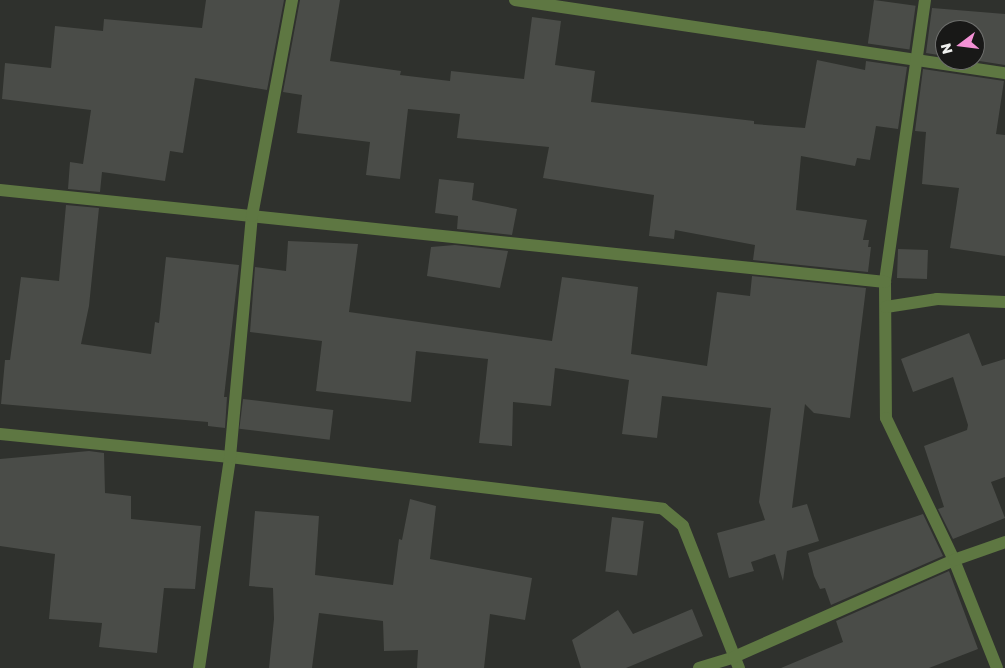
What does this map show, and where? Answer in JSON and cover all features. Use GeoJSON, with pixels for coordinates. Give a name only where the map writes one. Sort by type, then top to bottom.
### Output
{"type":"FeatureCollection","features":[{"type":"Feature","properties":{"kind":"street"},"geometry":{"type":"LineString","coordinates":[[200,668],[230,457],[252,216],[292,0]]}},
{"type":"Feature","properties":{"kind":"street"},"geometry":{"type":"LineString","coordinates":[[516,0],[919,58],[1005,73]]}},
{"type":"Feature","properties":{"kind":"street"},"geometry":{"type":"LineString","coordinates":[[925,0],[919,58],[885,282],[886,418],[954,560],[997,668]]}},
{"type":"Feature","properties":{"kind":"street"},"geometry":{"type":"LineString","coordinates":[[0,190],[885,282]]}},
{"type":"Feature","properties":{"kind":"street"},"geometry":{"type":"LineString","coordinates":[[886,306],[937,299],[1005,302]]}},
{"type":"Feature","properties":{"kind":"street"},"geometry":{"type":"LineString","coordinates":[[0,434],[230,457],[663,508],[683,526],[736,662]]}},
{"type":"Feature","properties":{"kind":"street"},"geometry":{"type":"LineString","coordinates":[[699,668],[736,662],[954,560],[1005,542]]}},
{"type":"Feature","properties":{"kind":"building"},"geometry":{"type":"Polygon","coordinates":[[[206,0],[284,0],[267,90],[195,78],[183,153],[170,151],[165,181],[102,172],[100,192],[68,189],[70,162],[83,164],[91,110],[2,99],[5,63],[51,68],[55,26],[103,31],[104,19],[202,28],[206,0]]]}},
{"type":"Feature","properties":{"kind":"building"},"geometry":{"type":"Polygon","coordinates":[[[300,0],[340,0],[330,61],[401,71],[400,75],[450,81],[451,71],[524,79],[532,17],[561,21],[555,65],[595,71],[591,102],[754,121],[754,124],[805,128],[817,60],[865,70],[866,61],[907,67],[898,129],[876,126],[870,160],[857,158],[855,166],[801,156],[796,210],[867,220],[863,240],[869,240],[868,247],[871,247],[868,272],[753,260],[755,245],[675,230],[674,239],[649,236],[654,195],[543,178],[549,147],[457,138],[460,114],[408,109],[400,179],[366,175],[370,142],[297,133],[302,95],[283,92],[300,0]]]}},
{"type":"Feature","properties":{"kind":"building"},"geometry":{"type":"Polygon","coordinates":[[[874,0],[916,6],[909,49],[868,44],[874,0]]]}},
{"type":"Feature","properties":{"kind":"building"},"geometry":{"type":"Polygon","coordinates":[[[932,8],[1005,14],[1005,65],[985,62],[985,20],[935,20],[935,54],[926,53],[932,8]]]}},
{"type":"Feature","properties":{"kind":"building"},"geometry":{"type":"Polygon","coordinates":[[[923,69],[1004,81],[996,134],[1005,135],[1005,256],[950,248],[959,188],[922,184],[926,132],[915,131],[923,69]]]}},
{"type":"Feature","properties":{"kind":"building"},"geometry":{"type":"Polygon","coordinates":[[[439,179],[474,183],[472,200],[517,209],[512,235],[457,229],[458,216],[435,213],[439,179]]]}},
{"type":"Feature","properties":{"kind":"building"},"geometry":{"type":"Polygon","coordinates":[[[66,205],[99,208],[89,306],[81,344],[151,354],[155,322],[159,323],[166,257],[239,265],[224,397],[227,397],[225,428],[208,426],[208,422],[1,404],[5,360],[10,360],[21,277],[59,281],[66,205]]]}},
{"type":"Feature","properties":{"kind":"building"},"geometry":{"type":"Polygon","coordinates":[[[288,241],[358,244],[349,312],[552,341],[562,277],[638,287],[631,354],[707,366],[717,292],[750,296],[752,276],[866,288],[850,418],[814,413],[805,404],[792,508],[807,504],[819,541],[787,551],[783,581],[775,554],[751,562],[754,571],[729,578],[717,533],[765,520],[759,502],[771,408],[662,396],[657,438],[622,434],[629,380],[555,368],[551,406],[513,402],[512,446],[479,443],[488,359],[416,351],[411,402],[316,391],[322,341],[250,332],[255,267],[286,271],[288,241]]]}},
{"type":"Feature","properties":{"kind":"building"},"geometry":{"type":"Polygon","coordinates":[[[455,245],[508,251],[500,288],[427,276],[431,247],[455,245]]]}},
{"type":"Feature","properties":{"kind":"building"},"geometry":{"type":"Polygon","coordinates":[[[898,249],[928,250],[927,279],[897,278],[898,249]]]}},
{"type":"Feature","properties":{"kind":"building"},"geometry":{"type":"Polygon","coordinates":[[[969,333],[982,366],[1005,359],[1005,477],[991,482],[1005,518],[953,539],[938,509],[944,507],[924,446],[967,430],[968,425],[953,377],[913,392],[901,359],[969,333]]]}},
{"type":"Feature","properties":{"kind":"building"},"geometry":{"type":"Polygon","coordinates":[[[243,399],[333,410],[330,440],[239,429],[243,399]]]}},
{"type":"Feature","properties":{"kind":"building"},"geometry":{"type":"Polygon","coordinates":[[[89,451],[104,453],[105,493],[131,496],[131,519],[201,526],[195,589],[164,588],[157,653],[99,647],[102,623],[49,619],[55,554],[0,546],[0,459],[89,451]]]}},
{"type":"Feature","properties":{"kind":"building"},"geometry":{"type":"Polygon","coordinates":[[[410,499],[436,506],[430,559],[532,578],[525,620],[490,614],[484,668],[417,668],[418,650],[384,651],[383,621],[319,613],[312,668],[269,668],[274,619],[273,588],[249,586],[255,511],[319,516],[315,575],[393,585],[399,539],[402,540],[410,499]]]}},
{"type":"Feature","properties":{"kind":"building"},"geometry":{"type":"Polygon","coordinates":[[[923,514],[943,556],[831,605],[825,588],[820,589],[814,576],[808,553],[923,514]]]}},
{"type":"Feature","properties":{"kind":"building"},"geometry":{"type":"Polygon","coordinates":[[[612,517],[644,521],[637,575],[605,572],[612,517]]]}},
{"type":"Feature","properties":{"kind":"building"},"geometry":{"type":"Polygon","coordinates":[[[949,571],[978,649],[929,668],[781,668],[843,642],[836,621],[949,571]]]}},
{"type":"Feature","properties":{"kind":"building"},"geometry":{"type":"Polygon","coordinates":[[[692,609],[703,636],[626,668],[581,668],[572,640],[618,610],[633,634],[692,609]]]}}]}
